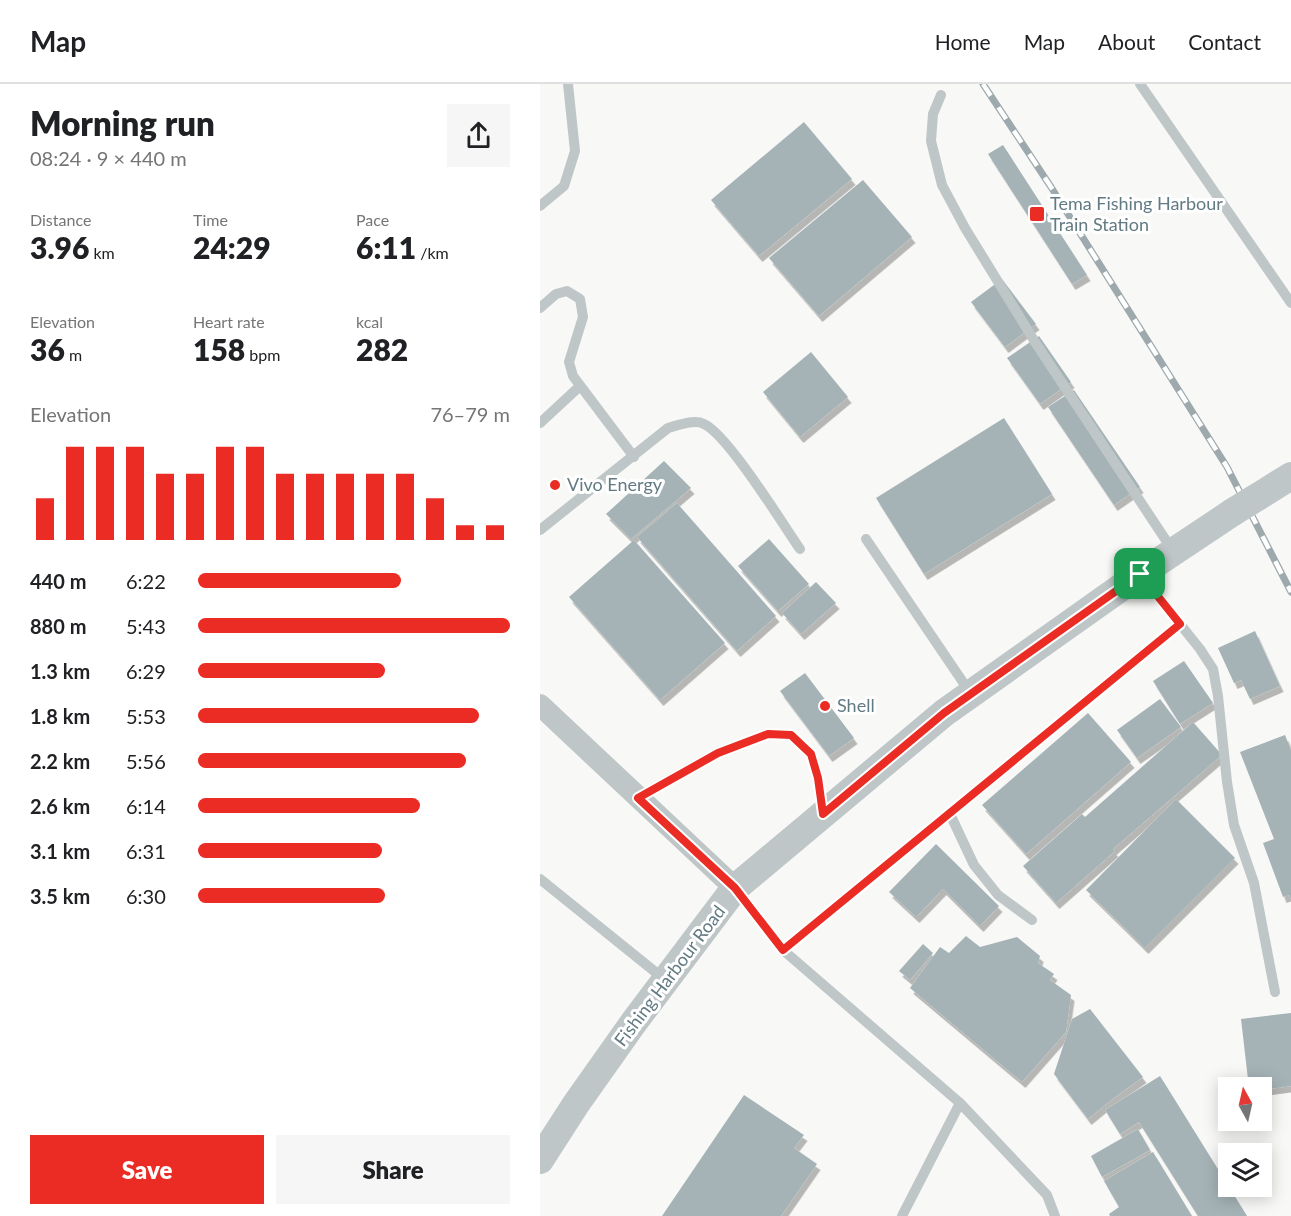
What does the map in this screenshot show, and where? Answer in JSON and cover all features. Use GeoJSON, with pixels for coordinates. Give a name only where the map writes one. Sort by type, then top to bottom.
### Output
{"type":"FeatureCollection","features":[{"type":"Feature","properties":{"kind":"street","name":"Fishing Harbour Road"},"geometry":{"type":"LineString","coordinates":[[540,1160],[634,1022],[735,888],[944,713],[1140,574],[1291,476]]}},
{"type":"Feature","properties":{"kind":"street"},"geometry":{"type":"LineString","coordinates":[[540,705],[735,888]]}},
{"type":"Feature","properties":{"kind":"lane"},"geometry":{"type":"LineString","coordinates":[[540,206],[564,186],[575,151],[568,84]]}},
{"type":"Feature","properties":{"kind":"lane"},"geometry":{"type":"LineString","coordinates":[[1140,84],[1291,303]]}},
{"type":"Feature","properties":{"kind":"lane"},"geometry":{"type":"LineString","coordinates":[[941,95],[933,114],[931,141],[942,184],[965,228],[1035,342],[1173,552]]}},
{"type":"Feature","properties":{"kind":"lane"},"geometry":{"type":"LineString","coordinates":[[540,308],[556,294],[567,291],[580,299],[583,317],[569,362],[573,376],[634,457]]}},
{"type":"Feature","properties":{"kind":"lane"},"geometry":{"type":"LineString","coordinates":[[540,423],[580,386]]}},
{"type":"Feature","properties":{"kind":"lane"},"geometry":{"type":"LineString","coordinates":[[540,530],[668,428],[687,423],[704,423],[724,441],[800,549]]}},
{"type":"Feature","properties":{"kind":"lane"},"geometry":{"type":"LineString","coordinates":[[866,539],[971,694]]}},
{"type":"Feature","properties":{"kind":"lane"},"geometry":{"type":"LineString","coordinates":[[1140,574],[1200,649],[1213,669],[1233,825],[1254,883],[1275,992]]}},
{"type":"Feature","properties":{"kind":"lane"},"geometry":{"type":"LineString","coordinates":[[783,950],[1180,624]]}},
{"type":"Feature","properties":{"kind":"lane"},"geometry":{"type":"LineString","coordinates":[[638,798],[718,753],[768,734],[791,735],[811,754],[818,778],[823,814]]}},
{"type":"Feature","properties":{"kind":"lane"},"geometry":{"type":"LineString","coordinates":[[950,813],[974,865],[998,895],[1032,920]]}},
{"type":"Feature","properties":{"kind":"lane"},"geometry":{"type":"LineString","coordinates":[[540,879],[666,981]]}},
{"type":"Feature","properties":{"kind":"lane"},"geometry":{"type":"LineString","coordinates":[[735,888],[783,950],[960,1103],[1047,1195],[1055,1216]]}},
{"type":"Feature","properties":{"kind":"lane"},"geometry":{"type":"LineString","coordinates":[[902,1216],[960,1103]]}},
{"type":"Feature","properties":{"kind":"building"},"geometry":{"type":"Polygon","coordinates":[[[804,122],[852,179],[759,256],[711,200],[804,122]]]}},
{"type":"Feature","properties":{"kind":"building"},"geometry":{"type":"Polygon","coordinates":[[[1003,145],[1087,275],[1072,284],[988,154],[1003,145]]]}},
{"type":"Feature","properties":{"kind":"building"},"geometry":{"type":"Polygon","coordinates":[[[863,180],[912,237],[819,316],[769,258],[863,180]]]}},
{"type":"Feature","properties":{"kind":"building"},"geometry":{"type":"Polygon","coordinates":[[[1002,279],[1036,324],[1005,347],[971,302],[1002,279]]]}},
{"type":"Feature","properties":{"kind":"building"},"geometry":{"type":"Polygon","coordinates":[[[1039,336],[1071,382],[1040,404],[1007,358],[1039,336]]]}},
{"type":"Feature","properties":{"kind":"building"},"geometry":{"type":"Polygon","coordinates":[[[811,352],[848,397],[800,437],[763,392],[811,352]]]}},
{"type":"Feature","properties":{"kind":"building"},"geometry":{"type":"Polygon","coordinates":[[[1074,390],[1140,487],[1114,505],[1048,407],[1074,390]]]}},
{"type":"Feature","properties":{"kind":"building"},"geometry":{"type":"Polygon","coordinates":[[[1004,418],[1052,494],[924,574],[876,498],[1004,418]]]}},
{"type":"Feature","properties":{"kind":"building"},"geometry":{"type":"Polygon","coordinates":[[[664,461],[691,488],[631,539],[606,514],[664,461]]]}},
{"type":"Feature","properties":{"kind":"building"},"geometry":{"type":"Polygon","coordinates":[[[677,503],[776,616],[737,651],[637,537],[677,503]]]}},
{"type":"Feature","properties":{"kind":"building"},"geometry":{"type":"Polygon","coordinates":[[[769,539],[809,584],[778,611],[738,566],[769,539]]]}},
{"type":"Feature","properties":{"kind":"building"},"geometry":{"type":"Polygon","coordinates":[[[634,540],[725,643],[660,700],[569,597],[634,540]]]}},
{"type":"Feature","properties":{"kind":"building"},"geometry":{"type":"Polygon","coordinates":[[[816,582],[836,603],[801,634],[782,613],[816,582]]]}},
{"type":"Feature","properties":{"kind":"building"},"geometry":{"type":"Polygon","coordinates":[[[1255,631],[1280,686],[1250,699],[1241,680],[1234,683],[1218,648],[1255,631]]]}},
{"type":"Feature","properties":{"kind":"building"},"geometry":{"type":"Polygon","coordinates":[[[1184,661],[1213,703],[1180,724],[1153,681],[1184,661]]]}},
{"type":"Feature","properties":{"kind":"building"},"geometry":{"type":"Polygon","coordinates":[[[805,673],[854,738],[829,756],[780,691],[805,673]]]}},
{"type":"Feature","properties":{"kind":"building"},"geometry":{"type":"Polygon","coordinates":[[[1160,699],[1181,727],[1137,758],[1117,730],[1160,699]]]}},
{"type":"Feature","properties":{"kind":"building"},"geometry":{"type":"Polygon","coordinates":[[[1088,713],[1131,762],[1026,854],[982,805],[1088,713]]]}},
{"type":"Feature","properties":{"kind":"building"},"geometry":{"type":"Polygon","coordinates":[[[1193,722],[1222,755],[1113,849],[1115,851],[1056,903],[1023,866],[1082,814],[1085,817],[1193,722]]]}},
{"type":"Feature","properties":{"kind":"building"},"geometry":{"type":"Polygon","coordinates":[[[1285,735],[1291,750],[1291,899],[1289,895],[1283,897],[1263,843],[1274,839],[1240,752],[1285,735]]]}},
{"type":"Feature","properties":{"kind":"building"},"geometry":{"type":"Polygon","coordinates":[[[1176,799],[1235,858],[1145,948],[1086,890],[1176,799]]]}},
{"type":"Feature","properties":{"kind":"building"},"geometry":{"type":"Polygon","coordinates":[[[936,844],[999,906],[980,926],[943,889],[916,917],[889,892],[936,844]]]}},
{"type":"Feature","properties":{"kind":"building"},"geometry":{"type":"Polygon","coordinates":[[[966,936],[980,947],[1017,937],[1040,956],[1038,963],[1054,974],[1050,980],[1071,995],[1066,1032],[1022,1082],[910,988],[940,947],[949,953],[966,936]]]}},
{"type":"Feature","properties":{"kind":"building"},"geometry":{"type":"Polygon","coordinates":[[[923,944],[933,953],[910,980],[899,971],[923,944]]]}},
{"type":"Feature","properties":{"kind":"building"},"geometry":{"type":"Polygon","coordinates":[[[1090,1009],[1143,1077],[1088,1119],[1054,1074],[1072,1019],[1090,1009]]]}},
{"type":"Feature","properties":{"kind":"building"},"geometry":{"type":"Polygon","coordinates":[[[1291,1013],[1291,1086],[1272,1089],[1272,1077],[1248,1077],[1241,1019],[1291,1013]]]}},
{"type":"Feature","properties":{"kind":"building"},"geometry":{"type":"Polygon","coordinates":[[[1160,1076],[1218,1169],[1218,1197],[1235,1197],[1247,1216],[1198,1216],[1139,1122],[1120,1134],[1105,1110],[1160,1076]]]}},
{"type":"Feature","properties":{"kind":"building"},"geometry":{"type":"Polygon","coordinates":[[[744,1095],[804,1135],[794,1148],[817,1164],[781,1216],[662,1216],[744,1095]]]}},
{"type":"Feature","properties":{"kind":"building"},"geometry":{"type":"Polygon","coordinates":[[[1138,1129],[1150,1150],[1102,1177],[1091,1156],[1138,1129]]]}},
{"type":"Feature","properties":{"kind":"building"},"geometry":{"type":"Polygon","coordinates":[[[1153,1152],[1192,1216],[1110,1216],[1109,1214],[1119,1207],[1104,1181],[1153,1152]]]}},
{"type":"Feature","properties":{"kind":"railway"},"geometry":{"type":"LineString","coordinates":[[983,84],[1051,187],[1227,467],[1291,592]]}},
{"type":"Feature","properties":{"kind":"place","name":"Tema Fishing Harbour Train Station"},"geometry":{"type":"Point","coordinates":[1037,214]}},
{"type":"Feature","properties":{"kind":"place","name":"Vivo Energy"},"geometry":{"type":"Point","coordinates":[555,485]}},
{"type":"Feature","properties":{"kind":"place","name":"Shell"},"geometry":{"type":"Point","coordinates":[825,706]}},
{"type":"Feature","properties":{"kind":"route"},"geometry":{"type":"LineString","coordinates":[[1140,574],[1180,624],[783,950],[735,888],[638,798],[718,753],[768,734],[791,735],[811,754],[818,778],[823,814],[944,713],[1140,574]]}}]}
